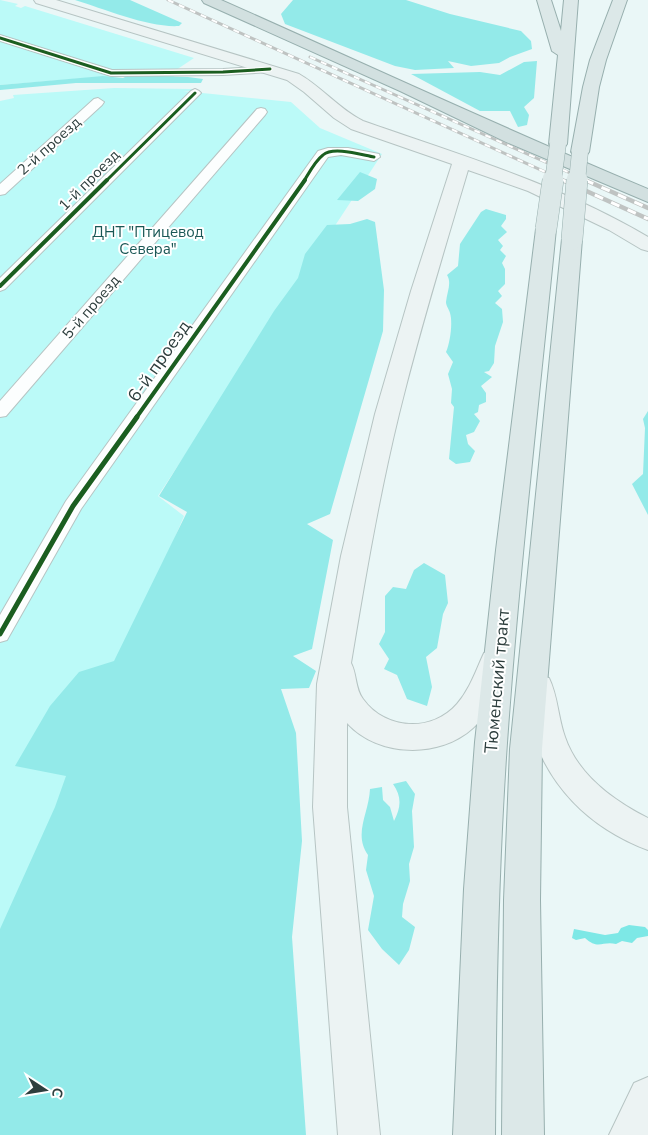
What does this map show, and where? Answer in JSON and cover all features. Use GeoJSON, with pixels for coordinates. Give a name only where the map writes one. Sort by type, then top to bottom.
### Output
{"type":"FeatureCollection","features":[{"type":"Feature","properties":{"kind":"highway"},"geometry":{"type":"LineString","coordinates":[[209,0],[406,88],[512,138],[648,196]]}},
{"type":"Feature","properties":{"kind":"main road"},"geometry":{"type":"LineString","coordinates":[[41,0],[292,77],[312,88],[329,108],[349,121],[519,181],[616,226],[648,245]]}},
{"type":"Feature","properties":{"kind":"main road"},"geometry":{"type":"LineString","coordinates":[[544,0],[558,41],[563,69]]}},
{"type":"Feature","properties":{"kind":"main road"},"geometry":{"type":"LineString","coordinates":[[563,69],[571,0]]}},
{"type":"Feature","properties":{"kind":"main road","name":"Тюменский тракт"},"geometry":{"type":"LineString","coordinates":[[523,1135],[522,900],[526,749],[580,152],[591,87],[617,5]]}},
{"type":"Feature","properties":{"kind":"main road","name":"Тюменский тракт"},"geometry":{"type":"LineString","coordinates":[[474,1135],[478,985],[486,818],[499,650],[546,229],[558,144],[563,69]]}},
{"type":"Feature","properties":{"kind":"main road"},"geometry":{"type":"LineString","coordinates":[[406,142],[428,158],[441,174],[446,190],[447,206]]}},
{"type":"Feature","properties":{"kind":"main road"},"geometry":{"type":"LineString","coordinates":[[359,1135],[330,807],[332,684],[339,637],[369,485],[385,422],[447,206],[462,161]]}},
{"type":"Feature","properties":{"kind":"main road"},"geometry":{"type":"LineString","coordinates":[[447,206],[458,190],[476,178],[500,177],[519,181]]}},
{"type":"Feature","properties":{"kind":"main road"},"geometry":{"type":"LineString","coordinates":[[339,637],[340,675],[344,694],[352,711],[366,724],[384,734],[406,738],[426,737],[439,733],[455,725],[470,712],[479,697],[499,650]]}},
{"type":"Feature","properties":{"kind":"main road"},"geometry":{"type":"LineString","coordinates":[[535,656],[540,704],[547,737],[560,763],[574,783],[597,805],[617,819],[648,835]]}},
{"type":"Feature","properties":{"kind":"main road"},"geometry":{"type":"LineString","coordinates":[[630,1135],[648,1097]]}},
{"type":"Feature","properties":{"kind":"street"},"geometry":{"type":"LineString","coordinates":[[0,38],[111,73],[215,72],[270,69]]}},
{"type":"Feature","properties":{"kind":"street","name":"1-й проезд"},"geometry":{"type":"LineString","coordinates":[[0,286],[7,270],[195,93]]}},
{"type":"Feature","properties":{"kind":"street","name":"2-й проезд"},"geometry":{"type":"LineString","coordinates":[[0,191],[98,102]]}},
{"type":"Feature","properties":{"kind":"street","name":"5-й проезд"},"geometry":{"type":"LineString","coordinates":[[0,412],[261,112]]}},
{"type":"Feature","properties":{"kind":"street","name":"6-й проезд"},"geometry":{"type":"LineString","coordinates":[[0,634],[73,506],[323,154],[338,152],[374,157]]}},
{"type":"Feature","properties":{"kind":"green space"},"geometry":{"type":"Polygon","coordinates":[[[0,0],[18,4],[15,6],[21,8],[25,6],[194,58],[176,70],[174,77],[98,77],[0,85],[0,0]]]}},
{"type":"Feature","properties":{"kind":"green space","name":"ДНТ \"Птицевод Севера\""},"geometry":{"type":"Polygon","coordinates":[[[114,88],[194,89],[194,91],[183,91],[291,102],[320,128],[382,154],[158,496],[184,516],[0,948],[0,101],[14,98],[13,95],[114,88]]]}},
{"type":"Feature","properties":{"kind":"shaded area"},"geometry":{"type":"Polygon","coordinates":[[[75,0],[130,0],[182,23],[179,26],[167,26],[141,21],[75,0]]]}},
{"type":"Feature","properties":{"kind":"shaded area"},"geometry":{"type":"Polygon","coordinates":[[[293,0],[406,0],[450,14],[521,31],[531,41],[532,49],[499,63],[471,66],[448,61],[454,68],[415,70],[395,66],[285,24],[281,14],[293,0]]]}},
{"type":"Feature","properties":{"kind":"shaded area"},"geometry":{"type":"Polygon","coordinates":[[[537,61],[534,98],[524,107],[529,115],[527,125],[518,127],[510,111],[480,111],[411,74],[480,72],[500,75],[524,62],[537,61]]]}},
{"type":"Feature","properties":{"kind":"shaded area"},"geometry":{"type":"Polygon","coordinates":[[[129,75],[203,79],[201,83],[76,83],[0,90],[0,85],[103,76],[123,78],[129,75]]]}},
{"type":"Feature","properties":{"kind":"shaded area"},"geometry":{"type":"Polygon","coordinates":[[[360,172],[377,179],[375,189],[358,201],[337,200],[360,172]]]}},
{"type":"Feature","properties":{"kind":"shaded area"},"geometry":{"type":"Polygon","coordinates":[[[486,209],[506,215],[506,219],[501,226],[507,232],[498,240],[503,246],[500,250],[506,256],[502,263],[505,269],[505,284],[498,291],[502,296],[495,303],[502,309],[503,322],[495,346],[494,363],[489,371],[484,372],[492,377],[481,386],[486,393],[486,402],[479,405],[478,412],[474,414],[480,421],[474,432],[466,435],[468,444],[475,451],[470,462],[456,464],[449,459],[454,407],[451,403],[452,389],[448,374],[453,362],[446,352],[450,338],[451,322],[450,313],[446,305],[449,284],[447,275],[458,266],[460,244],[481,212],[486,209]]]}},
{"type":"Feature","properties":{"kind":"shaded area"},"geometry":{"type":"Polygon","coordinates":[[[367,219],[375,222],[384,290],[383,331],[330,514],[307,524],[333,540],[312,649],[293,656],[316,671],[309,688],[281,689],[296,733],[302,841],[292,937],[306,1135],[0,1135],[0,929],[55,807],[66,776],[15,766],[50,706],[79,672],[114,661],[187,512],[159,496],[274,311],[298,278],[305,254],[327,225],[350,224],[367,219]]]}},
{"type":"Feature","properties":{"kind":"shaded area"},"geometry":{"type":"Polygon","coordinates":[[[648,411],[648,515],[632,484],[643,474],[645,428],[643,419],[648,411]]]}},
{"type":"Feature","properties":{"kind":"shaded area"},"geometry":{"type":"Polygon","coordinates":[[[424,563],[445,575],[448,603],[443,614],[437,648],[426,657],[432,687],[427,706],[407,699],[397,675],[384,669],[389,659],[379,644],[385,632],[385,596],[393,587],[406,589],[414,570],[424,563]]]}},
{"type":"Feature","properties":{"kind":"shaded area"},"geometry":{"type":"Polygon","coordinates":[[[406,781],[415,794],[412,811],[414,847],[409,864],[410,881],[403,904],[402,917],[415,927],[409,950],[399,965],[382,949],[368,930],[374,896],[366,870],[368,855],[362,839],[362,831],[370,789],[382,787],[383,800],[390,807],[394,821],[400,802],[393,784],[406,781]]]}},
{"type":"Feature","properties":{"kind":"shaded area"},"geometry":{"type":"Polygon","coordinates":[[[629,925],[645,927],[648,930],[648,936],[637,938],[632,943],[622,941],[616,944],[593,944],[585,938],[576,940],[572,938],[574,929],[605,935],[618,933],[621,928],[629,925]]]}},
{"type":"Feature","properties":{"kind":"railway"},"geometry":{"type":"LineString","coordinates":[[168,0],[565,181]]}},
{"type":"Feature","properties":{"kind":"railway"},"geometry":{"type":"LineString","coordinates":[[310,57],[588,181]]}},
{"type":"Feature","properties":{"kind":"railway"},"geometry":{"type":"LineString","coordinates":[[562,180],[648,219]]}},
{"type":"Feature","properties":{"kind":"railway"},"geometry":{"type":"LineString","coordinates":[[585,180],[648,208]]}},
{"type":"Feature","properties":{"kind":"cycle path"},"geometry":{"type":"LineString","coordinates":[[0,38],[111,73],[223,72],[270,69]]}},
{"type":"Feature","properties":{"kind":"cycle path"},"geometry":{"type":"LineString","coordinates":[[0,286],[195,93]]}},
{"type":"Feature","properties":{"kind":"cycle path"},"geometry":{"type":"LineString","coordinates":[[0,634],[73,506],[323,154],[341,151],[374,157]]}}]}
